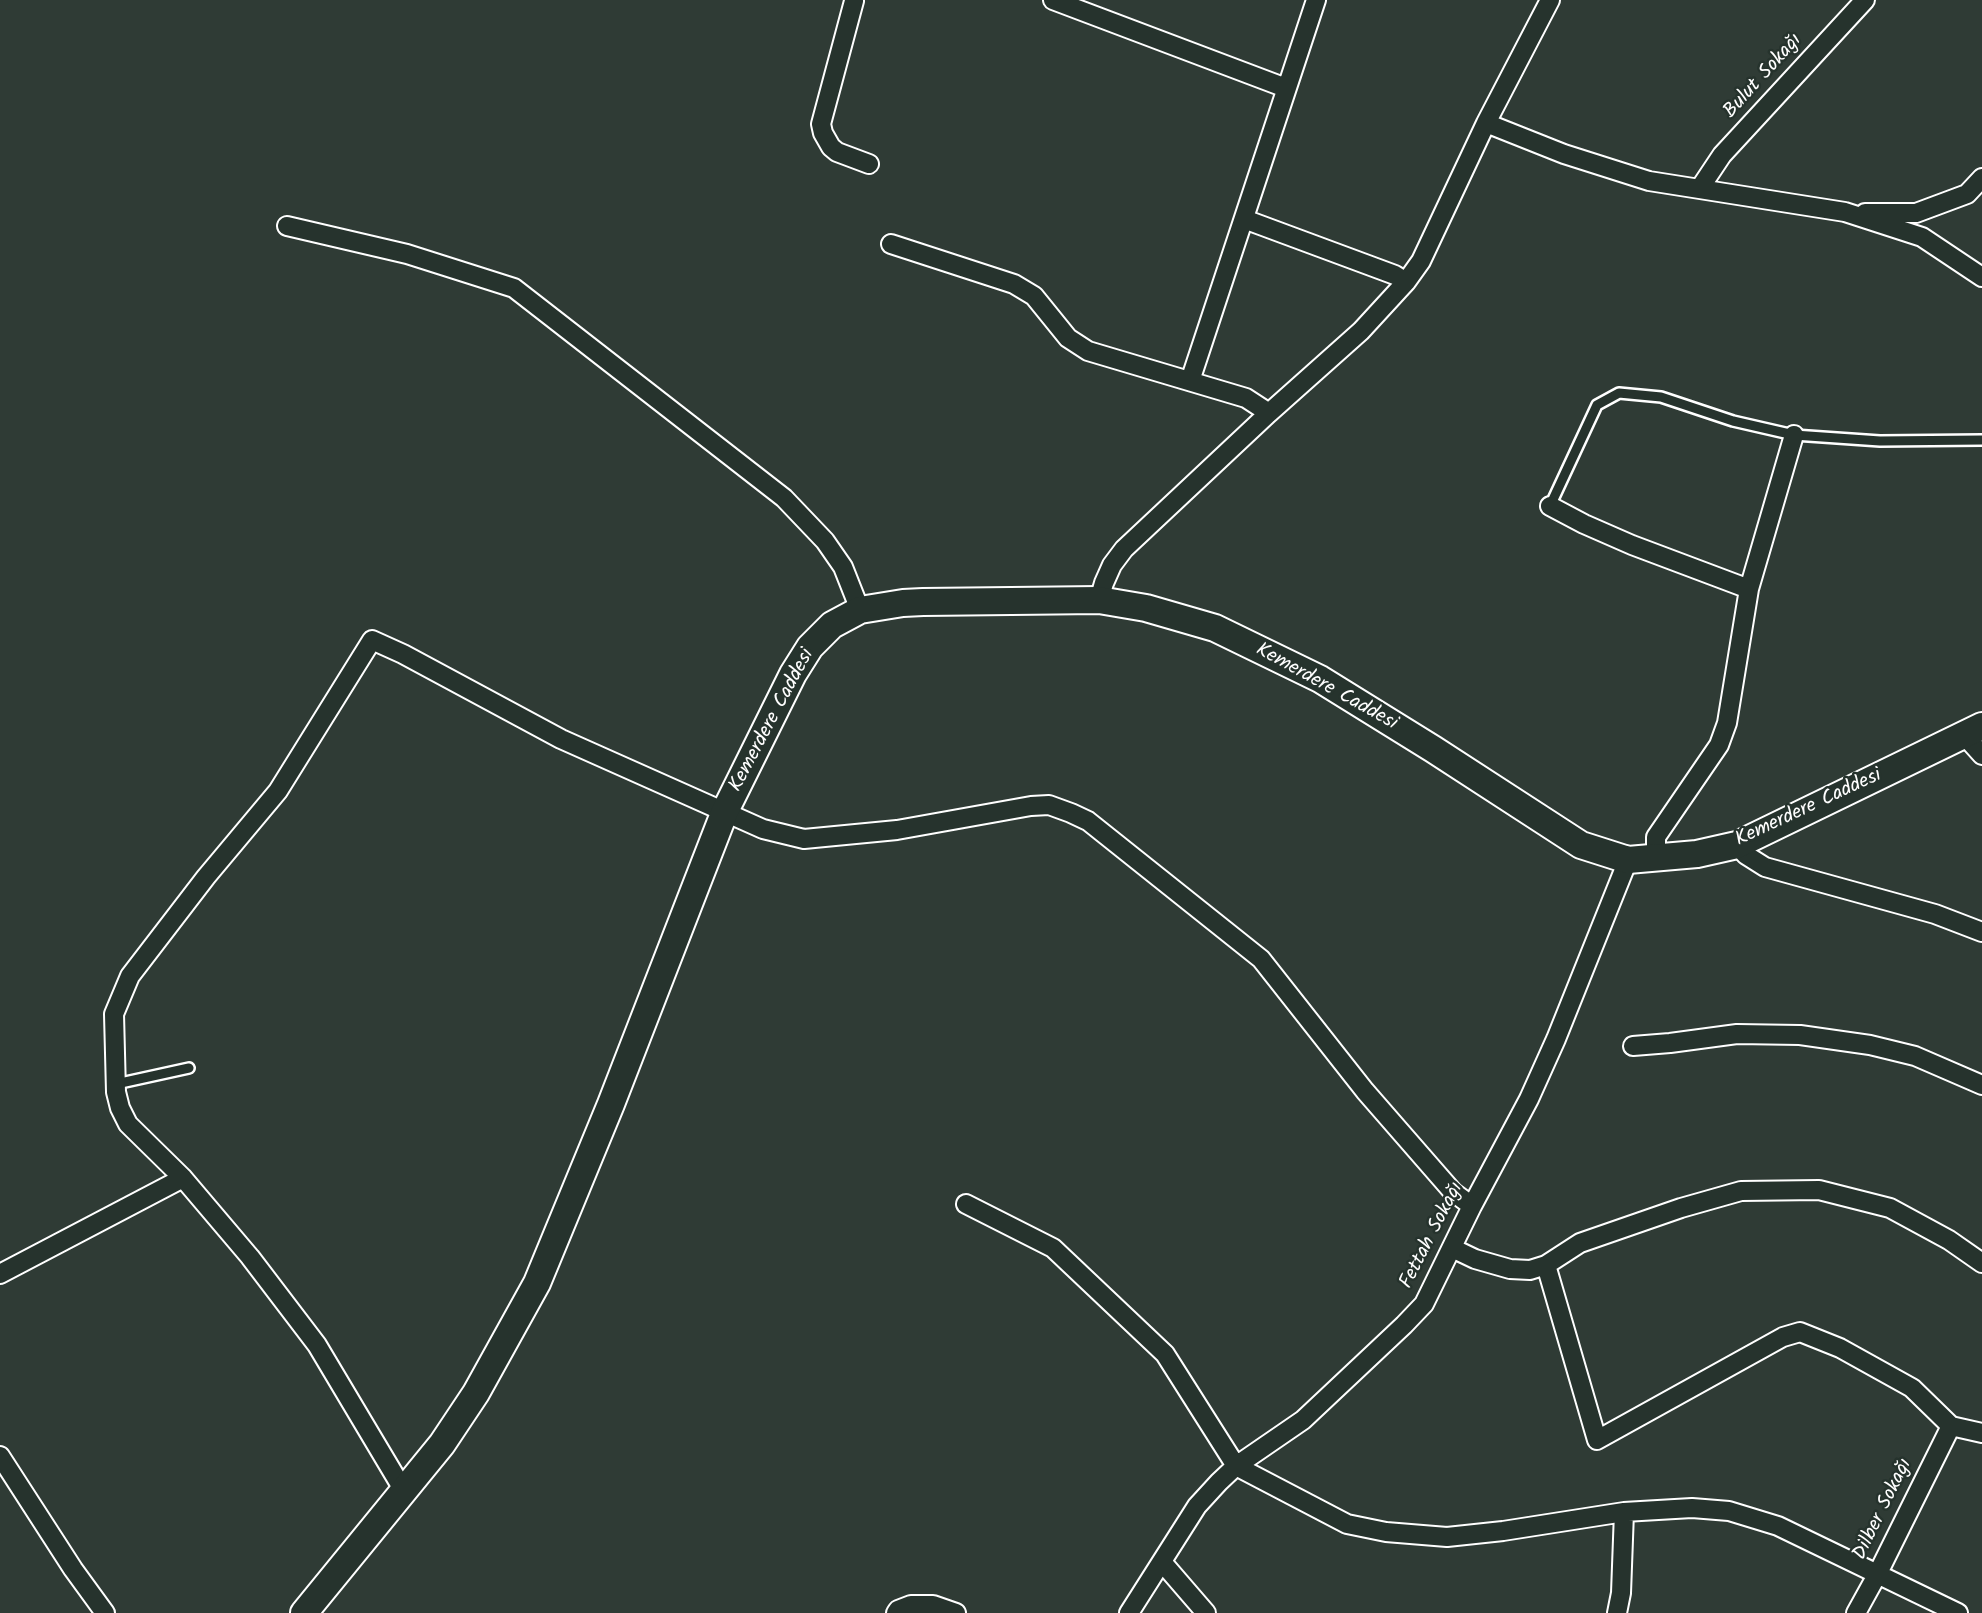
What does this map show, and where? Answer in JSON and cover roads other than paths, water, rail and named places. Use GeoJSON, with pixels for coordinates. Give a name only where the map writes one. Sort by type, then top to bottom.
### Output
{"type":"FeatureCollection","features":[{"type":"Feature","properties":{"kind":"street"},"geometry":{"type":"LineString","coordinates":[[855,0],[821,124],[827,141],[837,152],[868,164]]}},
{"type":"Feature","properties":{"kind":"street"},"geometry":{"type":"LineString","coordinates":[[1053,0],[1286,88]]}},
{"type":"Feature","properties":{"kind":"street"},"geometry":{"type":"LineString","coordinates":[[1190,381],[1316,0]]}},
{"type":"Feature","properties":{"kind":"street"},"geometry":{"type":"LineString","coordinates":[[1100,600],[1112,565],[1124,549],[1269,413],[1361,331],[1406,282],[1421,261],[1486,123],[1550,0]]}},
{"type":"Feature","properties":{"kind":"street","name":"Bulut Sokağı"},"geometry":{"type":"LineString","coordinates":[[1700,188],[1722,156],[1865,0]]}},
{"type":"Feature","properties":{"kind":"street"},"geometry":{"type":"LineString","coordinates":[[1486,123],[1564,154],[1648,181],[1845,212],[1922,237],[1982,277]]}},
{"type":"Feature","properties":{"kind":"street"},"geometry":{"type":"LineString","coordinates":[[1845,212],[1916,213],[1967,194],[1982,178]]}},
{"type":"Feature","properties":{"kind":"street"},"geometry":{"type":"LineString","coordinates":[[1244,219],[1395,275],[1406,282]]}},
{"type":"Feature","properties":{"kind":"street"},"geometry":{"type":"LineString","coordinates":[[287,226],[407,254],[514,288],[784,498],[825,541],[843,567],[860,610]]}},
{"type":"Feature","properties":{"kind":"street"},"geometry":{"type":"LineString","coordinates":[[891,244],[1014,284],[1034,296],[1068,338],[1088,351],[1246,398],[1269,413]]}},
{"type":"Feature","properties":{"kind":"street"},"geometry":{"type":"LineString","coordinates":[[1656,858],[1656,837],[1719,745],[1727,723],[1749,589],[1794,435]]}},
{"type":"Feature","properties":{"kind":"street"},"geometry":{"type":"LineString","coordinates":[[1550,506],[1632,545],[1749,589]]}},
{"type":"Feature","properties":{"kind":"street","name":"Kemerdere Caddesi"},"geometry":{"type":"LineString","coordinates":[[304,1613],[442,1444],[476,1393],[537,1283],[611,1104],[725,811],[793,674],[810,647],[832,626],[860,610],[923,602],[1100,600],[1146,608],[1215,628],[1320,679],[1581,845],[1628,860],[1697,854],[1737,845],[1973,730]]}},
{"type":"Feature","properties":{"kind":"street"},"geometry":{"type":"LineString","coordinates":[[404,1491],[317,1345],[250,1257],[183,1178],[128,1124],[120,1108],[116,1084],[114,1014],[129,976],[206,877],[278,790],[372,640],[403,654],[561,739],[763,829],[804,839],[897,830],[1031,806],[1049,805],[1088,821],[1261,959],[1365,1092],[1453,1192],[1472,1206]]}},
{"type":"Feature","properties":{"kind":"street"},"geometry":{"type":"LineString","coordinates":[[1973,730],[1982,755]]}},
{"type":"Feature","properties":{"kind":"street"},"geometry":{"type":"LineString","coordinates":[[1737,845],[1746,855],[1765,867],[1935,914],[1982,932]]}},
{"type":"Feature","properties":{"kind":"street","name":"Fettah Sokağı"},"geometry":{"type":"LineString","coordinates":[[1130,1613],[1197,1506],[1219,1482],[1236,1466],[1304,1420],[1424,1304],[1543,1069],[1628,860]]}},
{"type":"Feature","properties":{"kind":"street"},"geometry":{"type":"LineString","coordinates":[[1633,1046],[1737,1034],[1800,1035],[1870,1045],[1915,1056],[1982,1085]]}},
{"type":"Feature","properties":{"kind":"street"},"geometry":{"type":"LineString","coordinates":[[0,1274],[183,1178]]}},
{"type":"Feature","properties":{"kind":"street"},"geometry":{"type":"LineString","coordinates":[[1452,1248],[1475,1259],[1510,1269],[1530,1270],[1546,1265],[1580,1243],[1741,1191],[1819,1190],[1890,1208],[1949,1240],[1982,1263]]}},
{"type":"Feature","properties":{"kind":"street"},"geometry":{"type":"LineString","coordinates":[[966,1204],[1053,1248],[1165,1354],[1236,1466],[1347,1524],[1386,1532],[1447,1537],[1503,1531],[1624,1512],[1692,1508],[1730,1511],[1778,1526],[1958,1613]]}},
{"type":"Feature","properties":{"kind":"street"},"geometry":{"type":"LineString","coordinates":[[1546,1265],[1597,1440],[1783,1337],[1800,1332],[1840,1348],[1912,1388],[1951,1426],[1982,1433]]}},
{"type":"Feature","properties":{"kind":"street","name":"Dilber Sokağı"},"geometry":{"type":"LineString","coordinates":[[1856,1613],[1951,1426]]}},
{"type":"Feature","properties":{"kind":"street"},"geometry":{"type":"LineString","coordinates":[[0,1456],[73,1569],[105,1613]]}},
{"type":"Feature","properties":{"kind":"street"},"geometry":{"type":"LineString","coordinates":[[1617,1613],[1621,1593],[1624,1512]]}},
{"type":"Feature","properties":{"kind":"street"},"geometry":{"type":"LineString","coordinates":[[1162,1562],[1206,1613]]}},
{"type":"Feature","properties":{"kind":"street"},"geometry":{"type":"LineString","coordinates":[[896,1613],[911,1605],[933,1605],[956,1613]]}},
{"type":"Feature","properties":{"kind":"lane"},"geometry":{"type":"LineString","coordinates":[[1550,506],[1597,405],[1619,393],[1661,397],[1733,421],[1794,435],[1880,441],[1982,440]]}},
{"type":"Feature","properties":{"kind":"lane"},"geometry":{"type":"LineString","coordinates":[[116,1084],[189,1068]]}}]}
